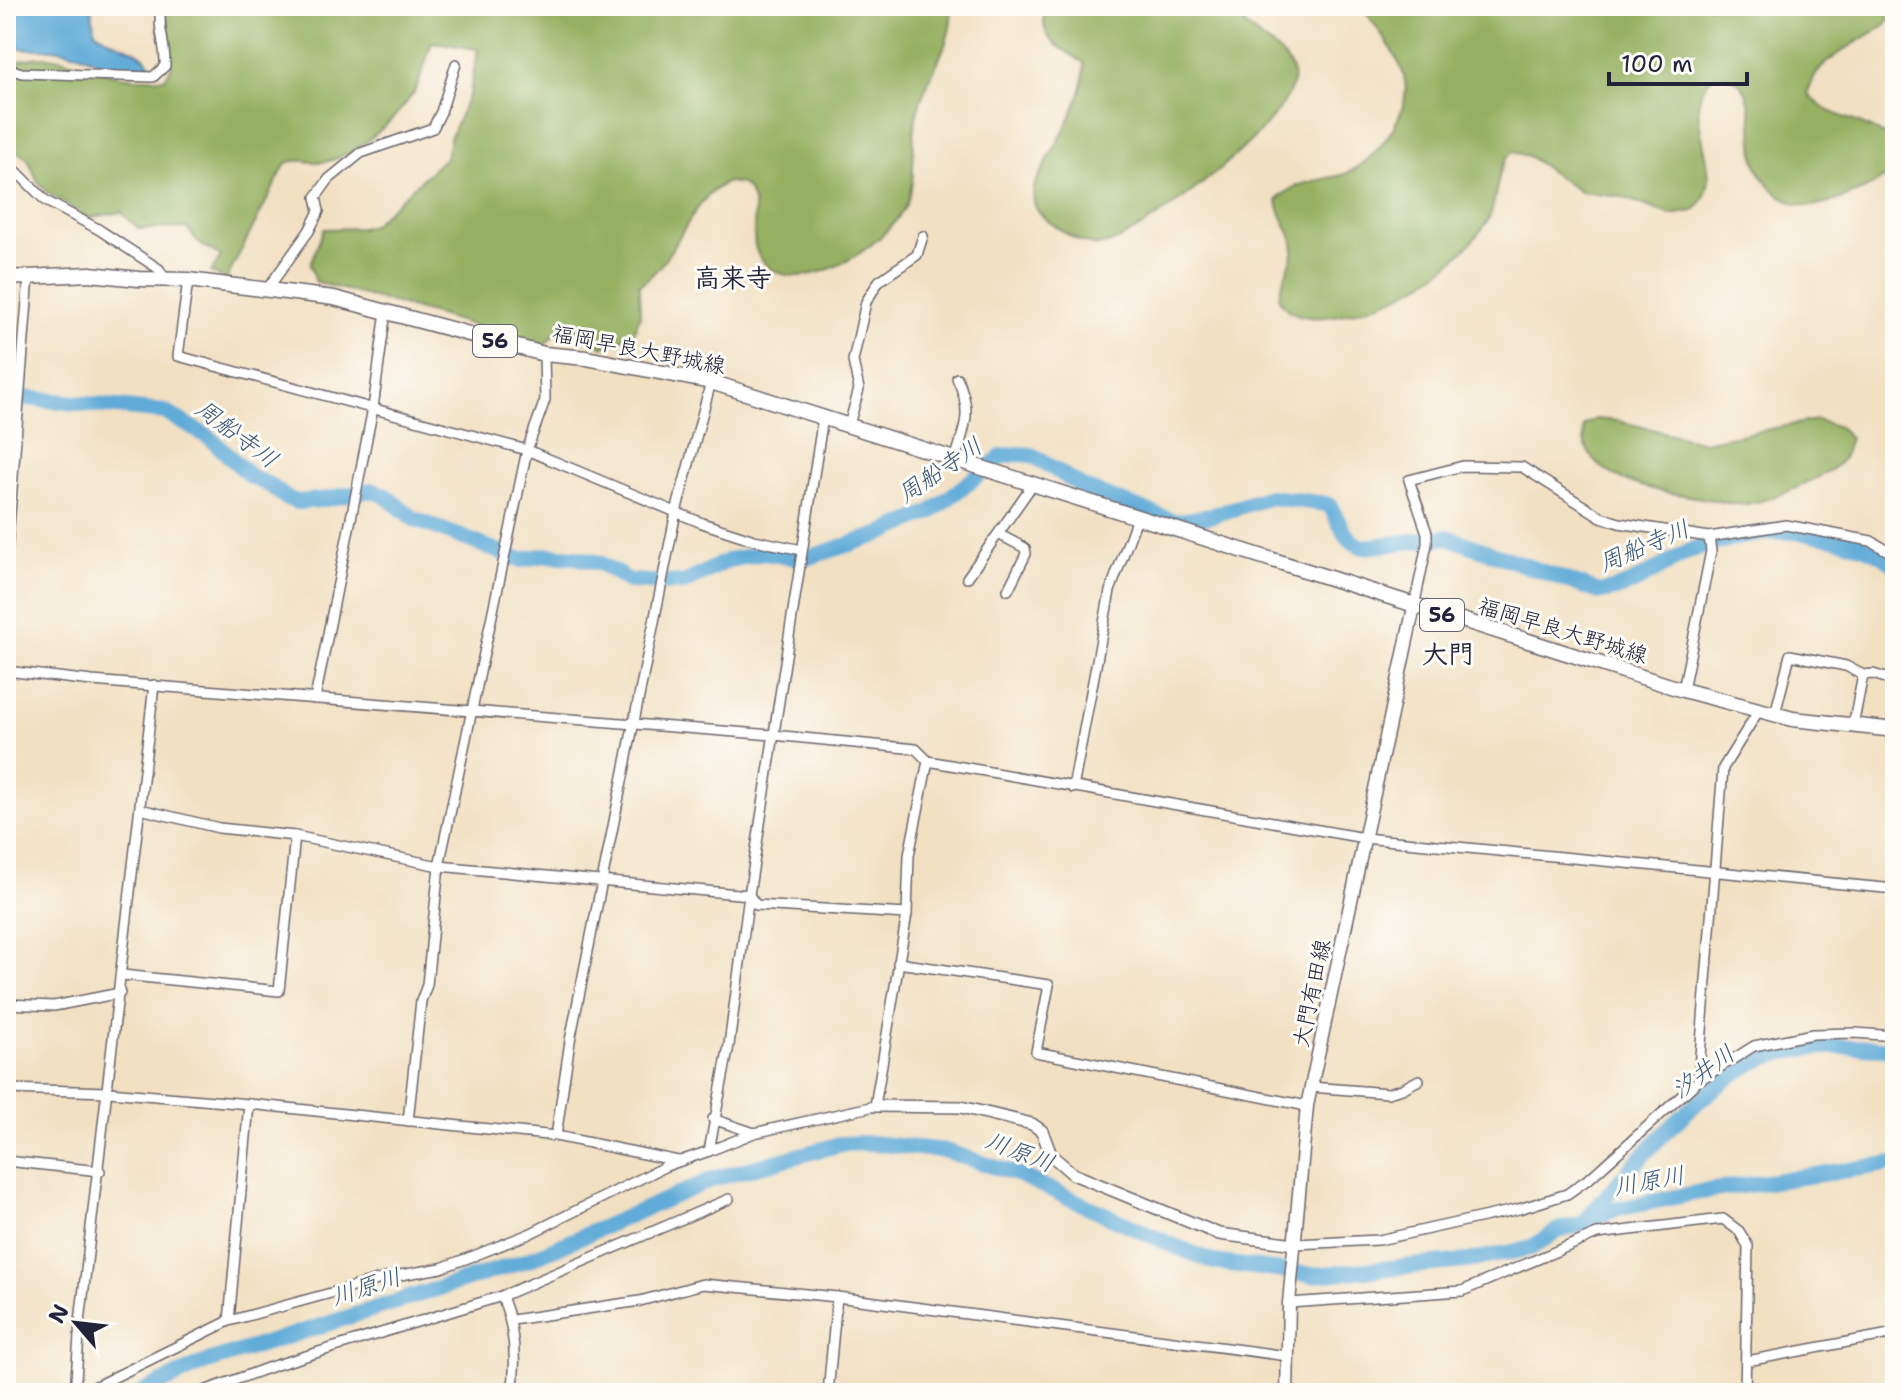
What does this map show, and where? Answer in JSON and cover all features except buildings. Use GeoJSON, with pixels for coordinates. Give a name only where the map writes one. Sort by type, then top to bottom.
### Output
{"type":"FeatureCollection","features":[{"type":"Feature","properties":{"kind":"main road","name":"福岡早良大野城線"},"geometry":{"type":"LineString","coordinates":[[6,278],[90,274],[268,288],[334,298],[544,354],[586,358],[711,382],[1683,690],[1816,723],[1895,730]]}},
{"type":"Feature","properties":{"kind":"main road","name":"大門有田線"},"geometry":{"type":"LineString","coordinates":[[1287,1393],[1289,1303],[1307,1106],[1414,607]]}},
{"type":"Feature","properties":{"kind":"street"},"geometry":{"type":"LineString","coordinates":[[6,68],[22,73],[153,77],[165,66],[166,48],[159,32],[161,6]]}},
{"type":"Feature","properties":{"kind":"street"},"geometry":{"type":"LineString","coordinates":[[268,288],[309,231],[319,211],[316,197],[320,189],[361,153],[433,128],[456,64]]}},
{"type":"Feature","properties":{"kind":"street"},"geometry":{"type":"LineString","coordinates":[[6,161],[46,201],[98,229],[159,269],[165,279]]}},
{"type":"Feature","properties":{"kind":"street"},"geometry":{"type":"LineString","coordinates":[[849,425],[859,389],[853,361],[866,302],[879,281],[917,255],[923,236]]}},
{"type":"Feature","properties":{"kind":"street"},"geometry":{"type":"LineString","coordinates":[[6,564],[29,276]]}},
{"type":"Feature","properties":{"kind":"street"},"geometry":{"type":"LineString","coordinates":[[188,280],[178,356],[527,450],[676,512],[754,540],[802,550]]}},
{"type":"Feature","properties":{"kind":"street"},"geometry":{"type":"LineString","coordinates":[[315,699],[373,408],[386,311]]}},
{"type":"Feature","properties":{"kind":"street"},"geometry":{"type":"LineString","coordinates":[[408,1121],[421,1001],[427,985],[439,866],[527,450],[545,400],[544,354]]}},
{"type":"Feature","properties":{"kind":"street"},"geometry":{"type":"LineString","coordinates":[[955,460],[968,418],[967,399],[957,378]]}},
{"type":"Feature","properties":{"kind":"street"},"geometry":{"type":"LineString","coordinates":[[556,1136],[570,1041],[632,724],[676,512],[711,382]]}},
{"type":"Feature","properties":{"kind":"street"},"geometry":{"type":"LineString","coordinates":[[709,1151],[729,1045],[749,895],[823,417]]}},
{"type":"Feature","properties":{"kind":"street"},"geometry":{"type":"LineString","coordinates":[[1414,607],[1427,533],[1409,480],[1463,466],[1522,467],[1601,517],[1619,523],[1709,537],[1786,525],[1871,541],[1895,555]]}},
{"type":"Feature","properties":{"kind":"street"},"geometry":{"type":"LineString","coordinates":[[967,578],[1033,484]]}},
{"type":"Feature","properties":{"kind":"street"},"geometry":{"type":"LineString","coordinates":[[1073,788],[1110,591],[1137,518]]}},
{"type":"Feature","properties":{"kind":"street"},"geometry":{"type":"LineString","coordinates":[[1000,535],[1025,548],[1026,554],[1008,590]]}},
{"type":"Feature","properties":{"kind":"street"},"geometry":{"type":"LineString","coordinates":[[1683,690],[1711,551],[1709,537]]}},
{"type":"Feature","properties":{"kind":"street"},"geometry":{"type":"LineString","coordinates":[[1775,714],[1790,655],[1846,666],[1863,675],[1873,674],[1895,681]]}},
{"type":"Feature","properties":{"kind":"street"},"geometry":{"type":"LineString","coordinates":[[6,671],[916,749],[928,761],[1364,838],[1895,889]]}},
{"type":"Feature","properties":{"kind":"street"},"geometry":{"type":"LineString","coordinates":[[1853,726],[1863,675]]}},
{"type":"Feature","properties":{"kind":"street"},"geometry":{"type":"LineString","coordinates":[[75,1393],[80,1322],[100,1171],[154,685]]}},
{"type":"Feature","properties":{"kind":"street"},"geometry":{"type":"LineString","coordinates":[[1698,1081],[1723,768],[1759,710]]}},
{"type":"Feature","properties":{"kind":"street"},"geometry":{"type":"LineString","coordinates":[[875,1106],[907,914],[909,855],[928,761]]}},
{"type":"Feature","properties":{"kind":"street"},"geometry":{"type":"LineString","coordinates":[[140,809],[219,828],[295,836],[439,866],[749,895],[756,905],[907,914]]}},
{"type":"Feature","properties":{"kind":"street"},"geometry":{"type":"LineString","coordinates":[[122,975],[279,991],[295,836]]}},
{"type":"Feature","properties":{"kind":"street"},"geometry":{"type":"LineString","coordinates":[[898,963],[1049,985],[1036,1052],[1307,1106]]}},
{"type":"Feature","properties":{"kind":"street"},"geometry":{"type":"LineString","coordinates":[[6,1004],[54,1006],[120,993]]}},
{"type":"Feature","properties":{"kind":"street"},"geometry":{"type":"LineString","coordinates":[[82,1393],[229,1321],[389,1277],[441,1268],[529,1234],[643,1177],[754,1133],[875,1106],[961,1107],[1032,1124],[1042,1131],[1051,1155],[1073,1174],[1219,1234],[1294,1250],[1379,1240],[1519,1209],[1567,1194],[1591,1177],[1698,1081],[1754,1046],[1776,1039],[1813,1034],[1895,1036]]}},
{"type":"Feature","properties":{"kind":"street"},"geometry":{"type":"LineString","coordinates":[[1311,1087],[1388,1093],[1419,1080]]}},
{"type":"Feature","properties":{"kind":"street"},"geometry":{"type":"LineString","coordinates":[[6,1089],[109,1092],[556,1136],[679,1162]]}},
{"type":"Feature","properties":{"kind":"street"},"geometry":{"type":"LineString","coordinates":[[229,1321],[249,1104]]}},
{"type":"Feature","properties":{"kind":"street"},"geometry":{"type":"LineString","coordinates":[[713,1119],[754,1133]]}},
{"type":"Feature","properties":{"kind":"street"},"geometry":{"type":"LineString","coordinates":[[6,1161],[100,1171]]}},
{"type":"Feature","properties":{"kind":"street"},"geometry":{"type":"LineString","coordinates":[[199,1393],[273,1366],[502,1296],[729,1199]]}},
{"type":"Feature","properties":{"kind":"street"},"geometry":{"type":"LineString","coordinates":[[1289,1303],[1462,1291],[1597,1234],[1723,1219],[1739,1231],[1748,1246],[1745,1393]]}},
{"type":"Feature","properties":{"kind":"street"},"geometry":{"type":"LineString","coordinates":[[512,1320],[640,1301],[703,1284],[837,1297],[1288,1356]]}},
{"type":"Feature","properties":{"kind":"street"},"geometry":{"type":"LineString","coordinates":[[502,1296],[512,1320],[515,1362],[512,1393]]}},
{"type":"Feature","properties":{"kind":"street"},"geometry":{"type":"LineString","coordinates":[[828,1393],[837,1297]]}},
{"type":"Feature","properties":{"kind":"street"},"geometry":{"type":"LineString","coordinates":[[1747,1361],[1895,1333]]}},
{"type":"Feature","properties":{"kind":"green space"},"geometry":{"type":"Polygon","coordinates":[[[162,6],[951,6],[951,20],[945,46],[922,96],[915,120],[913,178],[908,200],[887,231],[870,246],[830,269],[809,275],[790,275],[773,270],[756,250],[754,205],[750,194],[742,184],[727,182],[702,202],[664,261],[639,285],[640,316],[633,335],[603,347],[564,323],[543,347],[316,282],[310,264],[324,229],[372,225],[446,157],[451,135],[470,93],[478,49],[432,42],[412,95],[375,134],[353,151],[329,161],[286,163],[226,280],[211,272],[221,256],[200,244],[187,228],[139,229],[121,212],[89,218],[48,193],[38,182],[28,159],[6,144],[6,65],[44,57],[66,60],[118,76],[165,78],[172,66],[158,30],[162,6]]]}},
{"type":"Feature","properties":{"kind":"green space"},"geometry":{"type":"Polygon","coordinates":[[[1044,6],[1235,6],[1246,25],[1289,64],[1293,74],[1289,93],[1273,117],[1247,144],[1182,199],[1122,238],[1102,245],[1082,242],[1046,220],[1034,202],[1035,184],[1059,141],[1084,77],[1084,63],[1058,46],[1048,35],[1043,18],[1044,6]]]}},
{"type":"Feature","properties":{"kind":"green space"},"geometry":{"type":"Polygon","coordinates":[[[1362,6],[1887,6],[1889,20],[1885,25],[1828,62],[1811,82],[1808,93],[1827,109],[1888,139],[1895,149],[1895,166],[1869,187],[1830,202],[1810,206],[1790,202],[1770,186],[1759,171],[1748,97],[1742,86],[1731,78],[1715,75],[1703,89],[1698,106],[1709,179],[1705,196],[1693,211],[1671,215],[1622,197],[1580,192],[1528,156],[1513,152],[1499,175],[1493,207],[1485,225],[1448,265],[1421,284],[1389,300],[1347,314],[1307,316],[1290,311],[1279,299],[1294,249],[1277,200],[1293,188],[1356,168],[1379,148],[1397,122],[1402,107],[1405,94],[1403,72],[1362,6]]]}},
{"type":"Feature","properties":{"kind":"green space"},"geometry":{"type":"Polygon","coordinates":[[[1596,419],[1618,421],[1704,442],[1816,420],[1839,427],[1850,438],[1841,461],[1822,475],[1767,499],[1735,504],[1645,487],[1607,471],[1593,459],[1585,444],[1584,425],[1596,419]]]}},
{"type":"Feature","properties":{"kind":"water"},"geometry":{"type":"Polygon","coordinates":[[[7,6],[91,6],[95,31],[138,53],[150,64],[130,71],[119,71],[79,54],[54,49],[19,49],[7,6]]]}},
{"type":"Feature","properties":{"kind":"waterway","name":"周船寺川"},"geometry":{"type":"LineString","coordinates":[[6,396],[165,412],[210,438],[250,476],[271,486],[286,498],[297,502],[321,500],[371,490],[384,495],[414,519],[521,560],[545,555],[575,557],[600,563],[629,581],[684,583],[729,560],[764,553],[810,557],[878,535],[931,512],[1001,457],[1017,454],[1032,455],[1084,488],[1176,522],[1210,516],[1270,497],[1326,504],[1348,537],[1364,547],[1447,537],[1599,592],[1626,586],[1700,547],[1773,532],[1802,533],[1856,544],[1872,550],[1895,566]]}},
{"type":"Feature","properties":{"kind":"waterway","name":"汐井川"},"geometry":{"type":"LineString","coordinates":[[1587,1219],[1672,1125],[1725,1080],[1750,1064],[1773,1055],[1818,1047],[1895,1049]]}},
{"type":"Feature","properties":{"kind":"waterway","name":"川原川"},"geometry":{"type":"LineString","coordinates":[[142,1393],[201,1364],[528,1260],[713,1179],[841,1144],[871,1143],[946,1151],[1019,1175],[1214,1262],[1313,1275],[1467,1261],[1531,1248],[1558,1230],[1583,1224],[1613,1210],[1700,1192],[1895,1163]]}},
{"type":"Feature","properties":{"kind":"district","name":"高来寺"},"geometry":{"type":"Point","coordinates":[733,278]}},
{"type":"Feature","properties":{"kind":"district","name":"大門"},"geometry":{"type":"Point","coordinates":[1448,654]}}]}
